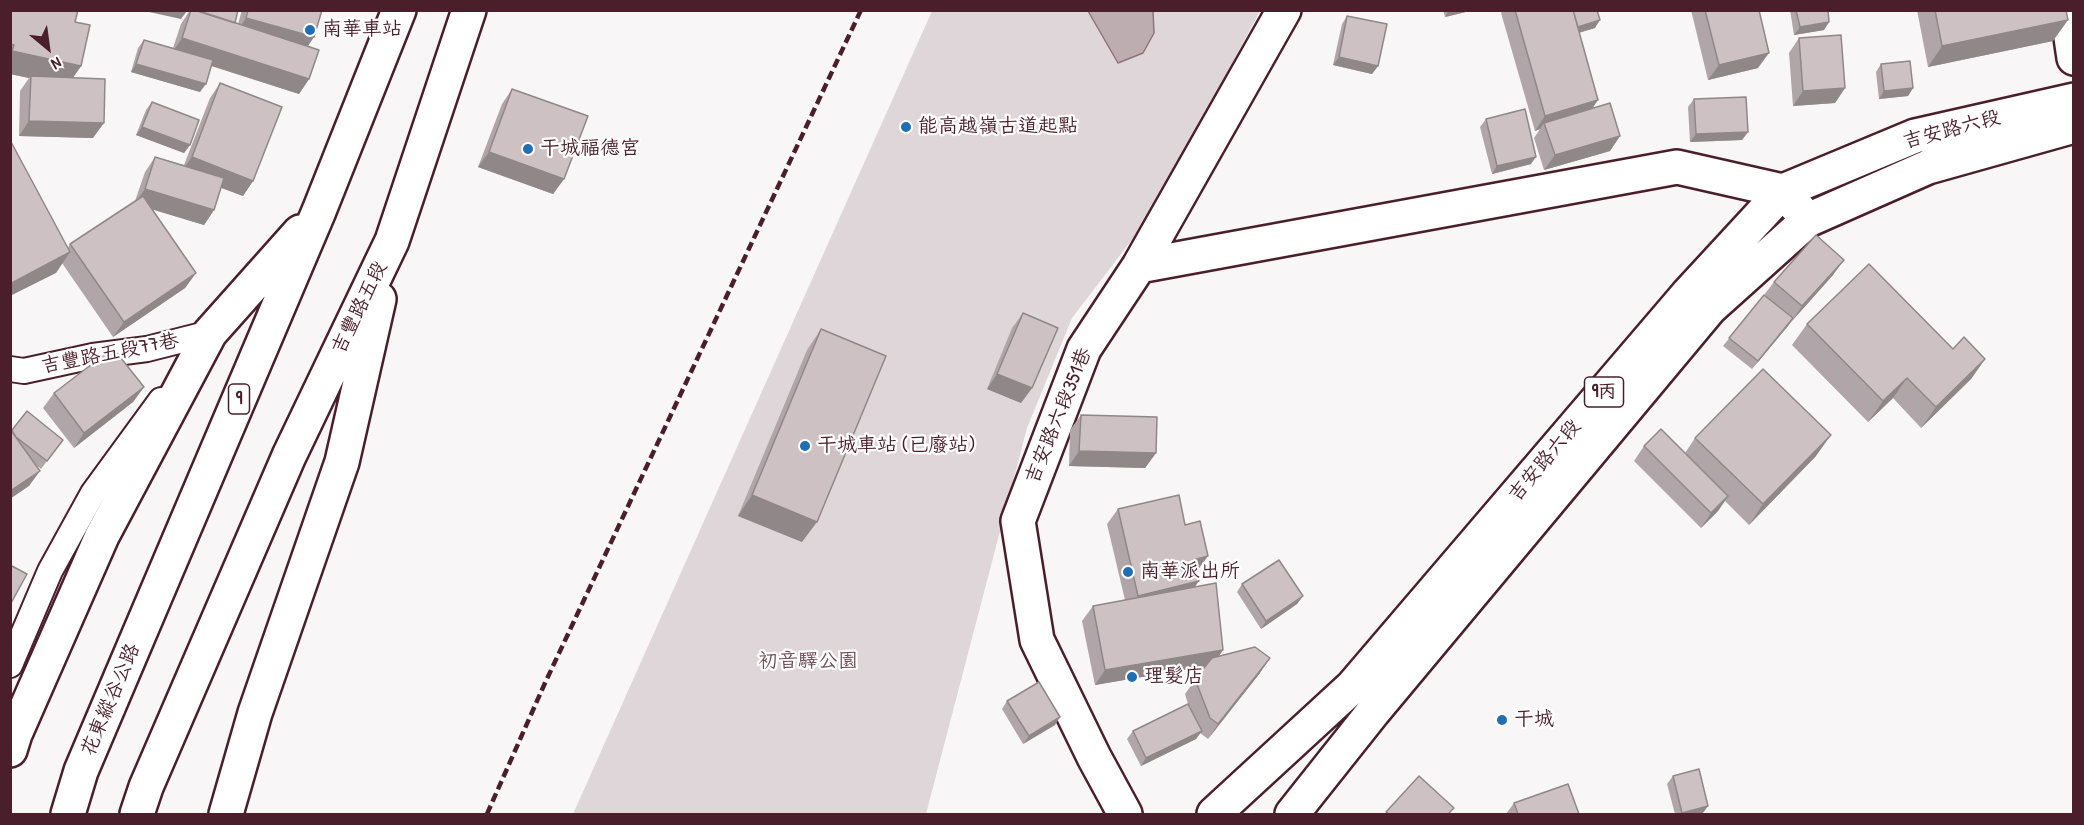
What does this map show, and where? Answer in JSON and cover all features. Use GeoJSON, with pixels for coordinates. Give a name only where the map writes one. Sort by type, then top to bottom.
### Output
{"type":"FeatureCollection","features":[{"type":"Feature","properties":{"kind":"main road","name":"9"},"geometry":{"type":"LineString","coordinates":[[320,211],[399,10]]}},
{"type":"Feature","properties":{"kind":"main road","name":"吉豐路五段"},"geometry":{"type":"LineString","coordinates":[[137,814],[146,787],[289,456],[392,241],[469,10]]}},
{"type":"Feature","properties":{"kind":"main road","name":"吉安路六段351巷"},"geometry":{"type":"LineString","coordinates":[[1125,814],[1094,757],[1037,640],[1018,520],[1084,349],[1139,266],[1284,10]]}},
{"type":"Feature","properties":{"kind":"main road"},"geometry":{"type":"LineString","coordinates":[[2067,10],[2073,58]]}},
{"type":"Feature","properties":{"kind":"main road","name":"吉安路六段"},"geometry":{"type":"LineString","coordinates":[[1215,814],[1352,687],[1687,295],[1783,191],[1915,136],[2073,100]]}},
{"type":"Feature","properties":{"kind":"main road","name":"吉安路六段"},"geometry":{"type":"LineString","coordinates":[[1292,814],[1373,712],[1710,309],[1808,220],[1928,167],[2073,126]]}},
{"type":"Feature","properties":{"kind":"main road"},"geometry":{"type":"LineString","coordinates":[[1139,266],[1677,168],[1783,191],[1808,220]]}},
{"type":"Feature","properties":{"kind":"main road"},"geometry":{"type":"LineString","coordinates":[[10,750],[102,536],[210,333],[320,211]]}},
{"type":"Feature","properties":{"kind":"main road","name":"花東縱谷公路"},"geometry":{"type":"LineString","coordinates":[[68,814],[81,771],[320,211]]}},
{"type":"Feature","properties":{"kind":"main road"},"geometry":{"type":"LineString","coordinates":[[226,814],[255,713],[342,462],[392,241]]}},
{"type":"Feature","properties":{"kind":"lane","name":"吉豐路五段77巷"},"geometry":{"type":"LineString","coordinates":[[10,369],[24,371],[93,356],[147,349],[210,333]]}},
{"type":"Feature","properties":{"kind":"lane"},"geometry":{"type":"LineString","coordinates":[[10,665],[50,571],[93,493],[210,333]]}},
{"type":"Feature","properties":{"kind":"green space","name":"初音驛公園"},"geometry":{"type":"Polygon","coordinates":[[[932,11],[1260,11],[1150,216],[1072,318],[1027,428],[926,814],[573,814],[932,11]]]}},
{"type":"Feature","properties":{"kind":"shaded area"},"geometry":{"type":"Polygon","coordinates":[[[1088,11],[1153,11],[1154,33],[1143,53],[1118,63],[1088,11]]]}},
{"type":"Feature","properties":{"kind":"building"},"geometry":{"type":"Polygon","coordinates":[[[10,10],[78,10],[75,22],[90,25],[81,66],[12,51],[14,45],[10,44],[10,10]]]}},
{"type":"Feature","properties":{"kind":"building"},"geometry":{"type":"Polygon","coordinates":[[[191,10],[319,50],[309,79],[182,38],[191,10]]]}},
{"type":"Feature","properties":{"kind":"building"},"geometry":{"type":"Polygon","coordinates":[[[200,10],[238,10],[235,23],[200,12],[200,10]]]}},
{"type":"Feature","properties":{"kind":"building"},"geometry":{"type":"Polygon","coordinates":[[[248,10],[322,10],[314,37],[246,18],[248,10]]]}},
{"type":"Feature","properties":{"kind":"building"},"geometry":{"type":"Polygon","coordinates":[[[1515,10],[1573,10],[1598,100],[1545,116],[1515,10]]]}},
{"type":"Feature","properties":{"kind":"building"},"geometry":{"type":"Polygon","coordinates":[[[1573,10],[1597,10],[1600,20],[1578,27],[1573,10]]]}},
{"type":"Feature","properties":{"kind":"building"},"geometry":{"type":"Polygon","coordinates":[[[1705,10],[1759,10],[1769,53],[1719,65],[1705,10]]]}},
{"type":"Feature","properties":{"kind":"building"},"geometry":{"type":"Polygon","coordinates":[[[1796,10],[1828,10],[1829,22],[1800,27],[1796,10]]]}},
{"type":"Feature","properties":{"kind":"building"},"geometry":{"type":"Polygon","coordinates":[[[1935,10],[2066,10],[2068,20],[1942,46],[1935,10]]]}},
{"type":"Feature","properties":{"kind":"building"},"geometry":{"type":"Polygon","coordinates":[[[1347,16],[1387,24],[1378,66],[1339,57],[1347,16]]]}},
{"type":"Feature","properties":{"kind":"building"},"geometry":{"type":"Polygon","coordinates":[[[1841,35],[1845,88],[1803,91],[1799,38],[1841,35]]]}},
{"type":"Feature","properties":{"kind":"building"},"geometry":{"type":"Polygon","coordinates":[[[144,40],[213,60],[206,84],[136,64],[144,40]]]}},
{"type":"Feature","properties":{"kind":"building"},"geometry":{"type":"Polygon","coordinates":[[[1910,61],[1913,88],[1884,91],[1881,64],[1910,61]]]}},
{"type":"Feature","properties":{"kind":"building"},"geometry":{"type":"Polygon","coordinates":[[[31,76],[105,79],[104,123],[29,121],[31,76]]]}},
{"type":"Feature","properties":{"kind":"building"},"geometry":{"type":"Polygon","coordinates":[[[220,83],[282,107],[253,181],[192,157],[220,83]]]}},
{"type":"Feature","properties":{"kind":"building","name":"干城福德宮"},"geometry":{"type":"Polygon","coordinates":[[[512,89],[588,116],[564,179],[489,152],[512,89]]]}},
{"type":"Feature","properties":{"kind":"building"},"geometry":{"type":"Polygon","coordinates":[[[1746,97],[1748,132],[1696,134],[1694,99],[1746,97]]]}},
{"type":"Feature","properties":{"kind":"building"},"geometry":{"type":"Polygon","coordinates":[[[152,102],[199,120],[190,145],[142,127],[152,102]]]}},
{"type":"Feature","properties":{"kind":"building"},"geometry":{"type":"Polygon","coordinates":[[[1610,103],[1620,136],[1555,155],[1544,123],[1610,103]]]}},
{"type":"Feature","properties":{"kind":"building"},"geometry":{"type":"Polygon","coordinates":[[[1525,109],[1536,157],[1497,166],[1486,119],[1525,109]]]}},
{"type":"Feature","properties":{"kind":"building"},"geometry":{"type":"Polygon","coordinates":[[[10,140],[70,252],[10,284],[10,140]]]}},
{"type":"Feature","properties":{"kind":"building"},"geometry":{"type":"Polygon","coordinates":[[[155,157],[224,178],[214,210],[145,189],[155,157]]]}},
{"type":"Feature","properties":{"kind":"building"},"geometry":{"type":"Polygon","coordinates":[[[143,196],[196,273],[124,322],[70,244],[143,196]]]}},
{"type":"Feature","properties":{"kind":"building"},"geometry":{"type":"Polygon","coordinates":[[[1816,235],[1844,260],[1802,306],[1774,282],[1816,235]]]}},
{"type":"Feature","properties":{"kind":"building"},"geometry":{"type":"Polygon","coordinates":[[[1869,264],[1953,349],[1964,337],[1985,359],[1936,407],[1907,378],[1883,401],[1807,324],[1869,264]]]}},
{"type":"Feature","properties":{"kind":"building"},"geometry":{"type":"Polygon","coordinates":[[[1764,295],[1793,318],[1758,361],[1729,338],[1764,295]]]}},
{"type":"Feature","properties":{"kind":"building"},"geometry":{"type":"Polygon","coordinates":[[[1023,313],[1058,328],[1032,388],[997,374],[1023,313]]]}},
{"type":"Feature","properties":{"kind":"building","name":"干城車站 (已廢站)"},"geometry":{"type":"Polygon","coordinates":[[[821,329],[886,356],[817,522],[752,495],[821,329]]]}},
{"type":"Feature","properties":{"kind":"building"},"geometry":{"type":"Polygon","coordinates":[[[113,348],[144,387],[84,433],[54,393],[113,348]]]}},
{"type":"Feature","properties":{"kind":"building"},"geometry":{"type":"Polygon","coordinates":[[[1763,369],[1831,435],[1763,504],[1695,438],[1763,369]]]}},
{"type":"Feature","properties":{"kind":"building"},"geometry":{"type":"Polygon","coordinates":[[[27,411],[63,440],[47,461],[16,437],[12,430],[27,411]]]}},
{"type":"Feature","properties":{"kind":"building"},"geometry":{"type":"Polygon","coordinates":[[[1081,415],[1157,417],[1156,453],[1079,451],[1081,415]]]}},
{"type":"Feature","properties":{"kind":"building"},"geometry":{"type":"Polygon","coordinates":[[[10,429],[40,471],[10,491],[10,429]]]}},
{"type":"Feature","properties":{"kind":"building"},"geometry":{"type":"Polygon","coordinates":[[[1661,429],[1728,496],[1711,513],[1644,446],[1661,429]]]}},
{"type":"Feature","properties":{"kind":"building"},"geometry":{"type":"Polygon","coordinates":[[[1179,495],[1185,525],[1200,521],[1208,556],[1193,560],[1199,581],[1138,596],[1118,509],[1179,495]]]}},
{"type":"Feature","properties":{"kind":"building"},"geometry":{"type":"Polygon","coordinates":[[[1279,560],[1303,596],[1266,621],[1242,584],[1279,560]]]}},
{"type":"Feature","properties":{"kind":"building"},"geometry":{"type":"Polygon","coordinates":[[[10,565],[27,574],[10,605],[10,565]]]}},
{"type":"Feature","properties":{"kind":"building"},"geometry":{"type":"Polygon","coordinates":[[[1216,583],[1223,650],[1105,670],[1093,606],[1216,583]]]}},
{"type":"Feature","properties":{"kind":"building"},"geometry":{"type":"Polygon","coordinates":[[[1255,647],[1270,658],[1218,724],[1210,718],[1195,679],[1212,658],[1255,647]]]}},
{"type":"Feature","properties":{"kind":"building"},"geometry":{"type":"Polygon","coordinates":[[[1039,682],[1060,717],[1029,736],[1007,701],[1039,682]]]}},
{"type":"Feature","properties":{"kind":"building"},"geometry":{"type":"Polygon","coordinates":[[[1188,704],[1202,731],[1146,758],[1133,731],[1188,704]]]}},
{"type":"Feature","properties":{"kind":"building"},"geometry":{"type":"Polygon","coordinates":[[[1699,769],[1708,806],[1682,813],[1673,776],[1699,769]]]}},
{"type":"Feature","properties":{"kind":"building"},"geometry":{"type":"Polygon","coordinates":[[[1419,776],[1454,808],[1448,814],[1389,814],[1386,812],[1419,776]]]}},
{"type":"Feature","properties":{"kind":"building"},"geometry":{"type":"Polygon","coordinates":[[[1568,784],[1579,814],[1518,814],[1514,803],[1568,784]]]}},
{"type":"Feature","properties":{"kind":"railway"},"geometry":{"type":"LineString","coordinates":[[487,814],[545,683],[861,10]]}},
{"type":"Feature","properties":{"kind":"place","name":"南華車站"},"geometry":{"type":"Point","coordinates":[310,30]}},
{"type":"Feature","properties":{"kind":"place","name":"能高越嶺古道起點"},"geometry":{"type":"Point","coordinates":[906,127]}},
{"type":"Feature","properties":{"kind":"place","name":"干城福德宮"},"geometry":{"type":"Point","coordinates":[528,149]}},
{"type":"Feature","properties":{"kind":"place","name":"干城車站 (已廢站)"},"geometry":{"type":"Point","coordinates":[805,446]}},
{"type":"Feature","properties":{"kind":"place","name":"南華派出所"},"geometry":{"type":"Point","coordinates":[1128,572]}},
{"type":"Feature","properties":{"kind":"place","name":"理髮店"},"geometry":{"type":"Point","coordinates":[1132,677]}},
{"type":"Feature","properties":{"kind":"place","name":"干城"},"geometry":{"type":"Point","coordinates":[1502,720]}}]}
